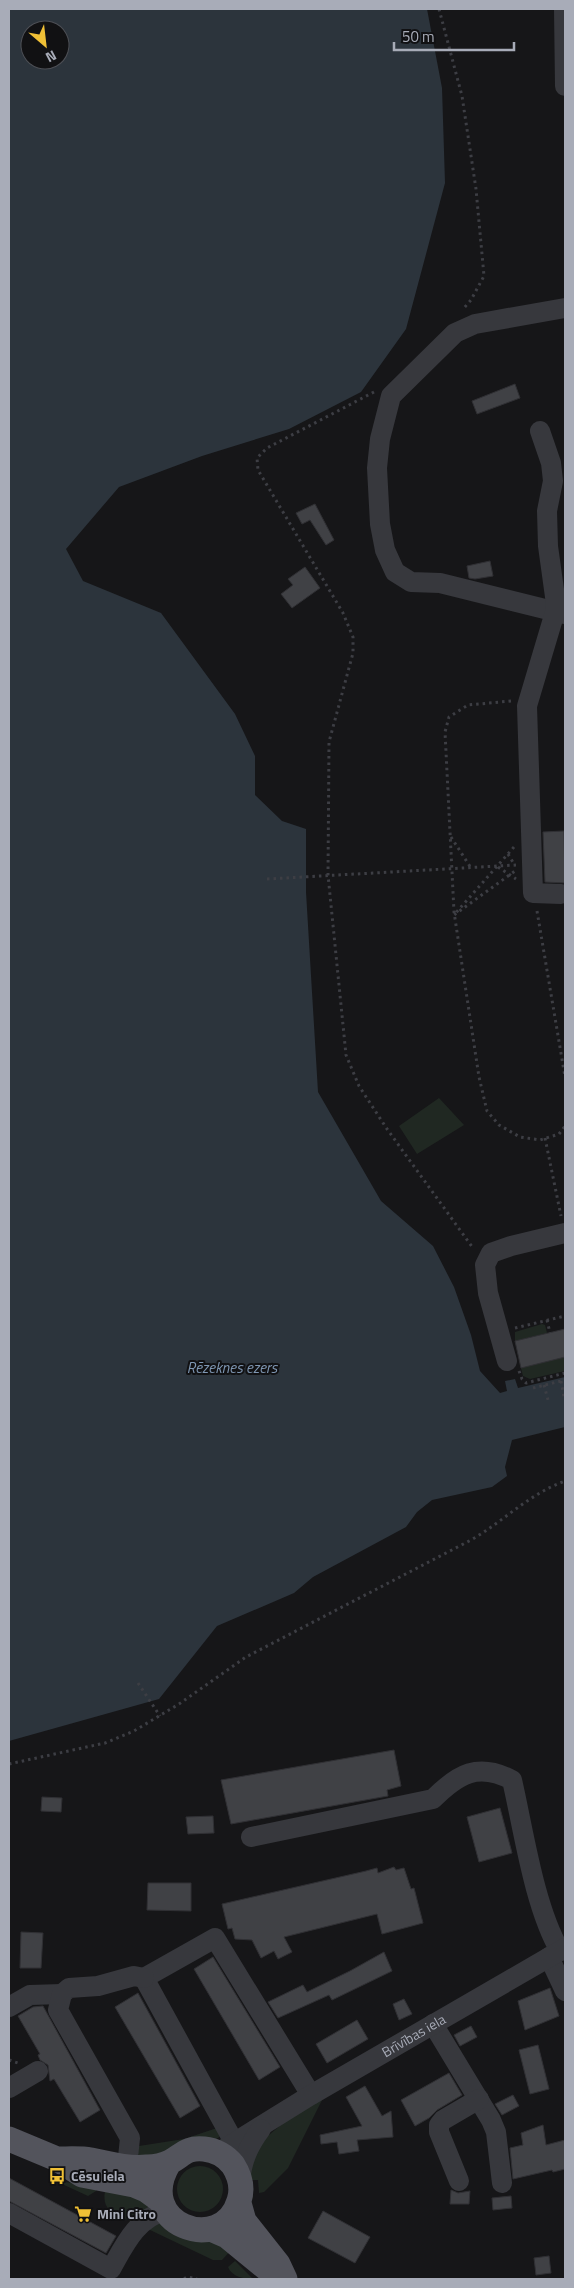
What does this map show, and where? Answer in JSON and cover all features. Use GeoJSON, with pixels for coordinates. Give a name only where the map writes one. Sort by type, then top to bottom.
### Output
{"type":"FeatureCollection","features":[{"type":"Feature","properties":{"kind":"main road"},"geometry":{"type":"LineString","coordinates":[[9,2139],[57,2159],[82,2175],[146,2190],[179,2224],[189,2229],[211,2229],[231,2216],[239,2192]]}},
{"type":"Feature","properties":{"kind":"main road"},"geometry":{"type":"LineString","coordinates":[[163,2206],[159,2188],[162,2174],[169,2163],[179,2155],[190,2150],[225,2148],[239,2192],[244,2221],[278,2264],[284,2278]]}},
{"type":"Feature","properties":{"kind":"main road"},"geometry":{"type":"LineString","coordinates":[[57,2159],[89,2160],[127,2168],[150,2167],[169,2163]]}},
{"type":"Feature","properties":{"kind":"main road"},"geometry":{"type":"LineString","coordinates":[[211,2229],[227,2236],[270,2271],[284,2278]]}},
{"type":"Feature","properties":{"kind":"street"},"geometry":{"type":"LineString","coordinates":[[564,9],[565,86]]}},
{"type":"Feature","properties":{"kind":"street"},"geometry":{"type":"LineString","coordinates":[[560,613],[440,583],[411,582],[395,572],[384,550],[380,524],[377,468],[380,439],[391,396],[455,333],[476,324],[565,308]]}},
{"type":"Feature","properties":{"kind":"street"},"geometry":{"type":"LineString","coordinates":[[540,431],[551,463],[559,474],[547,511],[557,544],[560,613],[527,706],[533,893],[561,894]]}},
{"type":"Feature","properties":{"kind":"street"},"geometry":{"type":"LineString","coordinates":[[507,1361],[488,1293],[486,1265],[491,1254],[511,1246],[565,1234]]}},
{"type":"Feature","properties":{"kind":"street"},"geometry":{"type":"LineString","coordinates":[[251,1837],[432,1799],[450,1782],[480,1770],[499,1773],[512,1780],[532,1868],[558,1952],[565,1991]]}},
{"type":"Feature","properties":{"kind":"street"},"geometry":{"type":"LineString","coordinates":[[60,2002],[69,1988],[98,1986],[134,1976],[144,1978],[215,1938],[311,2095]]}},
{"type":"Feature","properties":{"kind":"street","name":"Brīvības iela"},"geometry":{"type":"LineString","coordinates":[[225,2148],[311,2095],[558,1952]]}},
{"type":"Feature","properties":{"kind":"street"},"geometry":{"type":"LineString","coordinates":[[144,1978],[225,2148]]}},
{"type":"Feature","properties":{"kind":"street"},"geometry":{"type":"LineString","coordinates":[[9,2007],[30,1995],[60,2002],[130,2138],[127,2168]]}},
{"type":"Feature","properties":{"kind":"street"},"geometry":{"type":"LineString","coordinates":[[433,2024],[492,2120],[496,2132],[502,2183]]}},
{"type":"Feature","properties":{"kind":"street"},"geometry":{"type":"LineString","coordinates":[[9,2088],[38,2071]]}},
{"type":"Feature","properties":{"kind":"street"},"geometry":{"type":"LineString","coordinates":[[459,2181],[439,2132],[439,2125],[443,2120],[479,2099]]}},
{"type":"Feature","properties":{"kind":"street"},"geometry":{"type":"LineString","coordinates":[[239,2192],[245,2157],[251,2143],[264,2125]]}},
{"type":"Feature","properties":{"kind":"street"},"geometry":{"type":"LineString","coordinates":[[9,2213],[108,2274],[136,2228],[163,2206]]}},
{"type":"Feature","properties":{"kind":"path"},"geometry":{"type":"LineString","coordinates":[[439,9],[462,96],[476,189],[484,276],[471,300],[460,314]]}},
{"type":"Feature","properties":{"kind":"path"},"geometry":{"type":"LineString","coordinates":[[379,390],[267,448],[257,458],[258,470],[343,613],[353,637],[353,653],[329,742],[328,875],[346,1055],[359,1086],[387,1130],[486,1265]]}},
{"type":"Feature","properties":{"kind":"path"},"geometry":{"type":"LineString","coordinates":[[527,706],[512,701],[468,705],[449,717],[445,732],[454,915],[479,1077],[487,1111],[500,1125],[520,1137],[540,1140],[559,1134],[565,1126]]}},
{"type":"Feature","properties":{"kind":"path"},"geometry":{"type":"LineString","coordinates":[[454,915],[531,828]]}},
{"type":"Feature","properties":{"kind":"path"},"geometry":{"type":"LineString","coordinates":[[450,835],[471,868]]}},
{"type":"Feature","properties":{"kind":"path"},"geometry":{"type":"LineString","coordinates":[[267,879],[522,865],[454,915]]}},
{"type":"Feature","properties":{"kind":"path"},"geometry":{"type":"LineString","coordinates":[[536,902],[565,1077]]}},
{"type":"Feature","properties":{"kind":"path"},"geometry":{"type":"LineString","coordinates":[[545,1138],[565,1234]]}},
{"type":"Feature","properties":{"kind":"path"},"geometry":{"type":"LineString","coordinates":[[508,1329],[565,1316]]}},
{"type":"Feature","properties":{"kind":"path"},"geometry":{"type":"LineString","coordinates":[[547,1320],[550,1333]]}},
{"type":"Feature","properties":{"kind":"path"},"geometry":{"type":"LineString","coordinates":[[526,1383],[565,1373]]}},
{"type":"Feature","properties":{"kind":"path"},"geometry":{"type":"LineString","coordinates":[[533,1388],[563,1380],[564,1397]]}},
{"type":"Feature","properties":{"kind":"path"},"geometry":{"type":"LineString","coordinates":[[544,1385],[548,1400]]}},
{"type":"Feature","properties":{"kind":"path"},"geometry":{"type":"LineString","coordinates":[[9,1764],[105,1743],[134,1731],[160,1716],[246,1657],[471,1540],[486,1531],[527,1499],[545,1488],[565,1481]]}},
{"type":"Feature","properties":{"kind":"path"},"geometry":{"type":"LineString","coordinates":[[138,1683],[160,1716]]}},
{"type":"Feature","properties":{"kind":"path"},"geometry":{"type":"LineString","coordinates":[[184,2279],[197,2279]]}},
{"type":"Feature","properties":{"kind":"shaded area"},"geometry":{"type":"Polygon","coordinates":[[[439,1098],[464,1125],[417,1154],[399,1126],[439,1098]]]}},
{"type":"Feature","properties":{"kind":"shaded area"},"geometry":{"type":"Polygon","coordinates":[[[542,1324],[545,1325],[547,1333],[515,1341],[515,1332],[542,1324]]]}},
{"type":"Feature","properties":{"kind":"shaded area"},"geometry":{"type":"Polygon","coordinates":[[[565,1357],[565,1371],[530,1379],[523,1376],[521,1368],[565,1357]]]}},
{"type":"Feature","properties":{"kind":"shaded area"},"geometry":{"type":"Polygon","coordinates":[[[323,2098],[288,2168],[264,2192],[259,2193],[258,2180],[248,2180],[257,2145],[294,2114],[323,2098]]]}},
{"type":"Feature","properties":{"kind":"shaded area"},"geometry":{"type":"Polygon","coordinates":[[[217,2128],[220,2136],[218,2138],[147,2163],[137,2154],[139,2146],[184,2139],[217,2128]]]}},
{"type":"Feature","properties":{"kind":"shaded area"},"geometry":{"type":"Polygon","coordinates":[[[205,2166],[209,2167],[219,2176],[222,2180],[222,2198],[213,2208],[205,2212],[195,2212],[187,2208],[178,2198],[177,2184],[181,2176],[191,2167],[205,2166]]]}},
{"type":"Feature","properties":{"kind":"shaded area"},"geometry":{"type":"Polygon","coordinates":[[[63,2182],[97,2185],[96,2191],[88,2196],[62,2184],[63,2182]]]}},
{"type":"Feature","properties":{"kind":"shaded area"},"geometry":{"type":"Polygon","coordinates":[[[106,2186],[136,2191],[148,2207],[132,2222],[113,2213],[106,2206],[106,2186]]]}},
{"type":"Feature","properties":{"kind":"shaded area"},"geometry":{"type":"Polygon","coordinates":[[[162,2221],[234,2247],[222,2260],[213,2260],[148,2229],[162,2221]]]}},
{"type":"Feature","properties":{"kind":"shaded area"},"geometry":{"type":"Polygon","coordinates":[[[235,2261],[253,2279],[242,2278],[232,2273],[228,2267],[235,2261]]]}},
{"type":"Feature","properties":{"kind":"water","name":"Rēzeknes ezers"},"geometry":{"type":"Polygon","coordinates":[[[9,9],[427,9],[442,88],[445,183],[406,329],[361,392],[289,429],[202,456],[119,487],[66,549],[83,581],[161,613],[235,714],[255,756],[255,795],[282,821],[306,829],[306,892],[318,1092],[381,1201],[433,1246],[454,1287],[471,1335],[480,1371],[500,1393],[507,1391],[505,1381],[515,1379],[518,1388],[565,1377],[565,1427],[512,1440],[505,1467],[507,1476],[492,1487],[432,1500],[417,1512],[406,1527],[313,1577],[294,1593],[217,1626],[159,1699],[9,1741],[9,9]]]}},
{"type":"Feature","properties":{"kind":"building"},"geometry":{"type":"Polygon","coordinates":[[[515,384],[520,398],[477,414],[472,401],[515,384]]]}},
{"type":"Feature","properties":{"kind":"building"},"geometry":{"type":"Polygon","coordinates":[[[315,504],[334,540],[326,545],[310,520],[302,524],[296,513],[315,504]]]}},
{"type":"Feature","properties":{"kind":"building"},"geometry":{"type":"Polygon","coordinates":[[[490,561],[493,576],[469,578],[467,566],[490,561]]]}},
{"type":"Feature","properties":{"kind":"building"},"geometry":{"type":"Polygon","coordinates":[[[305,567],[320,588],[292,608],[281,594],[293,585],[288,579],[305,567]]]}},
{"type":"Feature","properties":{"kind":"building"},"geometry":{"type":"Polygon","coordinates":[[[564,831],[565,883],[545,882],[543,832],[564,831]]]}},
{"type":"Feature","properties":{"kind":"building"},"geometry":{"type":"Polygon","coordinates":[[[565,1329],[565,1357],[521,1368],[515,1341],[565,1329]]]}},
{"type":"Feature","properties":{"kind":"building"},"geometry":{"type":"Polygon","coordinates":[[[394,1750],[401,1786],[387,1790],[388,1796],[231,1824],[221,1780],[394,1750]]]}},
{"type":"Feature","properties":{"kind":"building"},"geometry":{"type":"Polygon","coordinates":[[[42,1797],[62,1798],[61,1812],[41,1811],[42,1797]]]}},
{"type":"Feature","properties":{"kind":"building"},"geometry":{"type":"Polygon","coordinates":[[[500,1808],[512,1853],[479,1862],[467,1817],[500,1808]]]}},
{"type":"Feature","properties":{"kind":"building"},"geometry":{"type":"Polygon","coordinates":[[[213,1816],[214,1833],[188,1834],[186,1817],[213,1816]]]}},
{"type":"Feature","properties":{"kind":"building"},"geometry":{"type":"Polygon","coordinates":[[[394,1867],[396,1870],[404,1868],[411,1889],[414,1888],[423,1923],[382,1934],[377,1914],[284,1937],[292,1952],[278,1959],[274,1951],[261,1958],[252,1940],[235,1939],[232,1928],[228,1929],[222,1904],[377,1868],[378,1873],[394,1867]]]}},
{"type":"Feature","properties":{"kind":"building"},"geometry":{"type":"Polygon","coordinates":[[[148,1883],[191,1883],[191,1911],[147,1910],[148,1883]]]}},
{"type":"Feature","properties":{"kind":"building"},"geometry":{"type":"Polygon","coordinates":[[[21,1932],[43,1933],[41,1968],[20,1968],[21,1932]]]}},
{"type":"Feature","properties":{"kind":"building"},"geometry":{"type":"Polygon","coordinates":[[[384,1952],[392,1971],[332,2000],[329,1995],[278,2018],[268,2002],[303,1985],[307,1992],[384,1952]]]}},
{"type":"Feature","properties":{"kind":"building"},"geometry":{"type":"Polygon","coordinates":[[[213,1957],[280,2067],[259,2080],[194,1969],[213,1957]]]}},
{"type":"Feature","properties":{"kind":"building"},"geometry":{"type":"Polygon","coordinates":[[[550,1988],[559,2016],[525,2030],[518,2001],[550,1988]]]}},
{"type":"Feature","properties":{"kind":"building"},"geometry":{"type":"Polygon","coordinates":[[[138,1993],[200,2106],[180,2118],[115,2007],[138,1993]]]}},
{"type":"Feature","properties":{"kind":"building"},"geometry":{"type":"Polygon","coordinates":[[[404,1999],[412,2014],[399,2020],[393,2004],[404,1999]]]}},
{"type":"Feature","properties":{"kind":"building"},"geometry":{"type":"Polygon","coordinates":[[[43,2006],[100,2110],[80,2122],[54,2079],[50,2081],[48,2065],[40,2060],[38,2055],[40,2054],[18,2016],[33,2007],[43,2006]]]}},
{"type":"Feature","properties":{"kind":"building"},"geometry":{"type":"Polygon","coordinates":[[[357,2020],[368,2039],[327,2063],[316,2044],[357,2020]]]}},
{"type":"Feature","properties":{"kind":"building"},"geometry":{"type":"Polygon","coordinates":[[[471,2026],[477,2037],[460,2046],[454,2035],[471,2026]]]}},
{"type":"Feature","properties":{"kind":"building"},"geometry":{"type":"Polygon","coordinates":[[[538,2045],[549,2089],[530,2094],[519,2050],[538,2045]]]}},
{"type":"Feature","properties":{"kind":"building"},"geometry":{"type":"Polygon","coordinates":[[[449,2073],[462,2095],[415,2126],[401,2100],[449,2073]]]}},
{"type":"Feature","properties":{"kind":"building"},"geometry":{"type":"Polygon","coordinates":[[[365,2086],[382,2116],[391,2111],[393,2137],[357,2140],[359,2151],[339,2154],[337,2142],[321,2144],[320,2135],[362,2126],[346,2097],[365,2086]]]}},
{"type":"Feature","properties":{"kind":"building"},"geometry":{"type":"Polygon","coordinates":[[[513,2095],[519,2106],[502,2115],[495,2104],[513,2095]]]}},
{"type":"Feature","properties":{"kind":"building"},"geometry":{"type":"Polygon","coordinates":[[[543,2125],[546,2145],[565,2140],[565,2169],[513,2179],[510,2148],[523,2145],[521,2133],[543,2125]]]}},
{"type":"Feature","properties":{"kind":"building"},"geometry":{"type":"Polygon","coordinates":[[[9,2178],[116,2236],[106,2253],[9,2201],[9,2178]]]}},
{"type":"Feature","properties":{"kind":"building"},"geometry":{"type":"Polygon","coordinates":[[[451,2190],[458,2193],[470,2191],[469,2204],[450,2204],[451,2190]]]}},
{"type":"Feature","properties":{"kind":"building"},"geometry":{"type":"Polygon","coordinates":[[[511,2196],[512,2208],[493,2210],[492,2198],[511,2196]]]}},
{"type":"Feature","properties":{"kind":"building"},"geometry":{"type":"Polygon","coordinates":[[[323,2211],[370,2237],[355,2263],[308,2238],[323,2211]]]}},
{"type":"Feature","properties":{"kind":"building"},"geometry":{"type":"Polygon","coordinates":[[[549,2256],[551,2273],[536,2275],[534,2258],[549,2256]]]}},
{"type":"Feature","properties":{"kind":"place","name":"Cēsu iela"},"geometry":{"type":"Point","coordinates":[57,2176]}},
{"type":"Feature","properties":{"kind":"place","name":"Mini Citro"},"geometry":{"type":"Point","coordinates":[83,2214]}}]}
